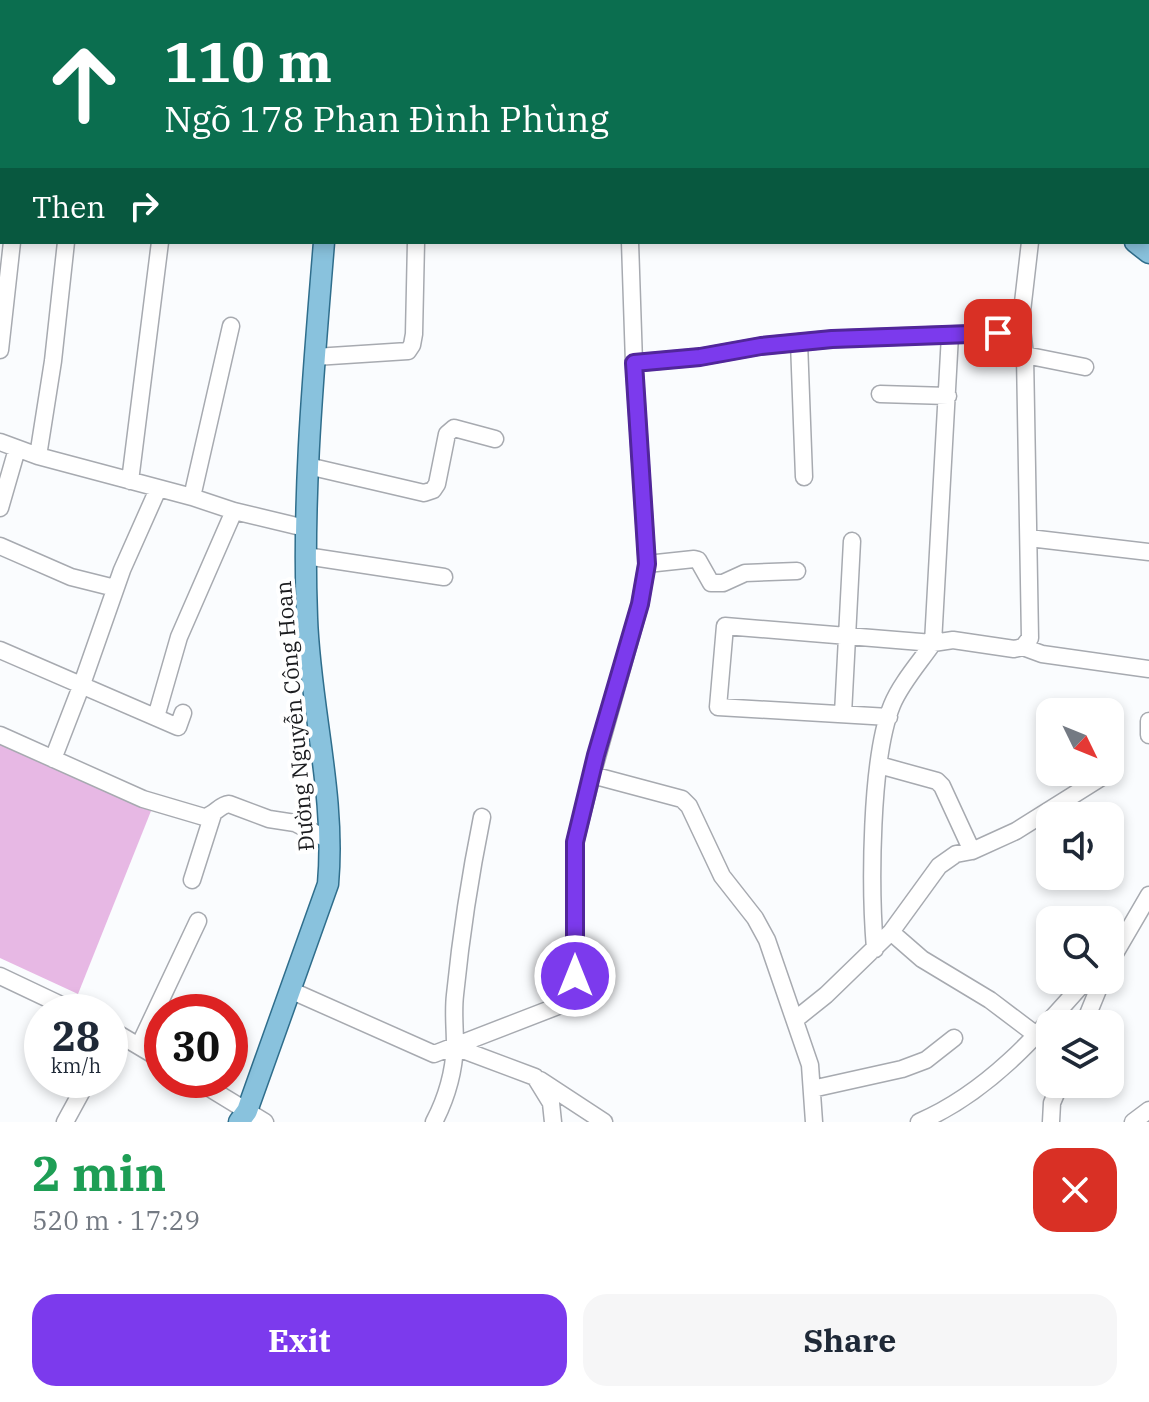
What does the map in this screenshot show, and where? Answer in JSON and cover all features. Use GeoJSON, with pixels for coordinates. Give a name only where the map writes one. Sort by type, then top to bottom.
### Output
{"type":"FeatureCollection","features":[{"type":"Feature","properties":{"kind":"main road","name":"Đường Nguyễn Công Hoan"},"geometry":{"type":"LineString","coordinates":[[243,1116],[328,884],[331,841],[307,621],[305,528],[324,244]]}},
{"type":"Feature","properties":{"kind":"street"},"geometry":{"type":"LineString","coordinates":[[0,350],[12,244]]}},
{"type":"Feature","properties":{"kind":"street"},"geometry":{"type":"LineString","coordinates":[[38,456],[53,361],[66,244]]}},
{"type":"Feature","properties":{"kind":"street"},"geometry":{"type":"LineString","coordinates":[[130,481],[160,244]]}},
{"type":"Feature","properties":{"kind":"street"},"geometry":{"type":"LineString","coordinates":[[315,357],[408,351],[414,334],[416,244]]}},
{"type":"Feature","properties":{"kind":"street"},"geometry":{"type":"LineString","coordinates":[[290,990],[429,1052],[440,1053],[571,1001],[575,976],[575,842],[640,604],[647,564],[630,244]]}},
{"type":"Feature","properties":{"kind":"street"},"geometry":{"type":"LineString","coordinates":[[1023,647],[1030,638],[1025,355],[1021,326],[1030,244]]}},
{"type":"Feature","properties":{"kind":"street"},"geometry":{"type":"LineString","coordinates":[[192,497],[231,326]]}},
{"type":"Feature","properties":{"kind":"street"},"geometry":{"type":"LineString","coordinates":[[634,363],[799,342],[950,335],[1021,326]]}},
{"type":"Feature","properties":{"kind":"street"},"geometry":{"type":"LineString","coordinates":[[875,949],[873,924],[879,765],[893,704],[933,643],[950,335]]}},
{"type":"Feature","properties":{"kind":"street"},"geometry":{"type":"LineString","coordinates":[[799,342],[804,477]]}},
{"type":"Feature","properties":{"kind":"street"},"geometry":{"type":"LineString","coordinates":[[1025,355],[1085,367]]}},
{"type":"Feature","properties":{"kind":"street"},"geometry":{"type":"LineString","coordinates":[[880,394],[948,396]]}},
{"type":"Feature","properties":{"kind":"street"},"geometry":{"type":"LineString","coordinates":[[308,466],[424,493],[433,490],[437,484],[450,430],[454,428],[495,439]]}},
{"type":"Feature","properties":{"kind":"street"},"geometry":{"type":"LineString","coordinates":[[0,442],[38,456],[305,528]]}},
{"type":"Feature","properties":{"kind":"street"},"geometry":{"type":"LineString","coordinates":[[0,508],[17,449]]}},
{"type":"Feature","properties":{"kind":"street"},"geometry":{"type":"LineString","coordinates":[[53,759],[115,588],[158,489]]}},
{"type":"Feature","properties":{"kind":"street"},"geometry":{"type":"LineString","coordinates":[[156,717],[179,637],[234,511]]}},
{"type":"Feature","properties":{"kind":"street"},"geometry":{"type":"LineString","coordinates":[[1029,538],[1149,552]]}},
{"type":"Feature","properties":{"kind":"street"},"geometry":{"type":"LineString","coordinates":[[843,714],[852,541]]}},
{"type":"Feature","properties":{"kind":"street"},"geometry":{"type":"LineString","coordinates":[[0,546],[71,577],[115,588]]}},
{"type":"Feature","properties":{"kind":"street"},"geometry":{"type":"LineString","coordinates":[[306,556],[444,577]]}},
{"type":"Feature","properties":{"kind":"street"},"geometry":{"type":"LineString","coordinates":[[647,564],[698,560],[711,583],[723,583],[745,573],[797,571]]}},
{"type":"Feature","properties":{"kind":"street"},"geometry":{"type":"LineString","coordinates":[[889,717],[718,707],[725,626],[933,643],[953,640],[1014,649],[1023,647],[1042,654],[1149,669]]}},
{"type":"Feature","properties":{"kind":"street"},"geometry":{"type":"LineString","coordinates":[[0,650],[178,727],[183,713]]}},
{"type":"Feature","properties":{"kind":"street"},"geometry":{"type":"LineString","coordinates":[[0,735],[143,799],[204,817],[229,804],[269,819],[295,823],[331,841]]}},
{"type":"Feature","properties":{"kind":"street"},"geometry":{"type":"LineString","coordinates":[[879,765],[937,781],[972,851]]}},
{"type":"Feature","properties":{"kind":"street"},"geometry":{"type":"LineString","coordinates":[[592,775],[682,799],[689,806],[722,876],[755,918],[767,940],[810,1065],[814,1122]]}},
{"type":"Feature","properties":{"kind":"street"},"geometry":{"type":"LineString","coordinates":[[796,1019],[826,995],[891,932],[939,866],[956,854],[972,851],[1016,831],[1088,786]]}},
{"type":"Feature","properties":{"kind":"street"},"geometry":{"type":"LineString","coordinates":[[192,880],[213,814]]}},
{"type":"Feature","properties":{"kind":"street"},"geometry":{"type":"LineString","coordinates":[[434,1122],[445,1096],[455,1047],[454,1000],[467,899],[482,817]]}},
{"type":"Feature","properties":{"kind":"street"},"geometry":{"type":"LineString","coordinates":[[1124,933],[1149,895]]}},
{"type":"Feature","properties":{"kind":"street"},"geometry":{"type":"LineString","coordinates":[[139,1046],[198,921]]}},
{"type":"Feature","properties":{"kind":"street"},"geometry":{"type":"LineString","coordinates":[[891,932],[922,959],[990,1000],[1035,1034]]}},
{"type":"Feature","properties":{"kind":"street"},"geometry":{"type":"LineString","coordinates":[[0,976],[38,994]]}},
{"type":"Feature","properties":{"kind":"street"},"geometry":{"type":"LineString","coordinates":[[919,1122],[974,1092],[1073,994]]}},
{"type":"Feature","properties":{"kind":"street"},"geometry":{"type":"LineString","coordinates":[[812,1089],[914,1065],[926,1060],[954,1038]]}},
{"type":"Feature","properties":{"kind":"street"},"geometry":{"type":"LineString","coordinates":[[128,1041],[144,1049]]}},
{"type":"Feature","properties":{"kind":"street"},"geometry":{"type":"LineString","coordinates":[[455,1047],[535,1077],[604,1122]]}},
{"type":"Feature","properties":{"kind":"street"},"geometry":{"type":"LineString","coordinates":[[535,1077],[551,1103],[553,1122]]}},
{"type":"Feature","properties":{"kind":"street"},"geometry":{"type":"LineString","coordinates":[[65,1122],[78,1098]]}},
{"type":"Feature","properties":{"kind":"street"},"geometry":{"type":"LineString","coordinates":[[220,1098],[243,1116],[265,1122]]}},
{"type":"Feature","properties":{"kind":"street"},"geometry":{"type":"LineString","coordinates":[[1051,1122],[1054,1098]]}},
{"type":"Feature","properties":{"kind":"street"},"geometry":{"type":"LineString","coordinates":[[1133,1122],[1149,1110]]}},
{"type":"Feature","properties":{"kind":"shaded area"},"geometry":{"type":"Polygon","coordinates":[[[0,742],[151,811],[78,994],[0,958],[0,742]]]}},
{"type":"Feature","properties":{"kind":"route"},"geometry":{"type":"LineString","coordinates":[[575,976],[575,842],[596,755],[640,604],[647,564],[634,363],[832,339],[998,333]]}}]}
